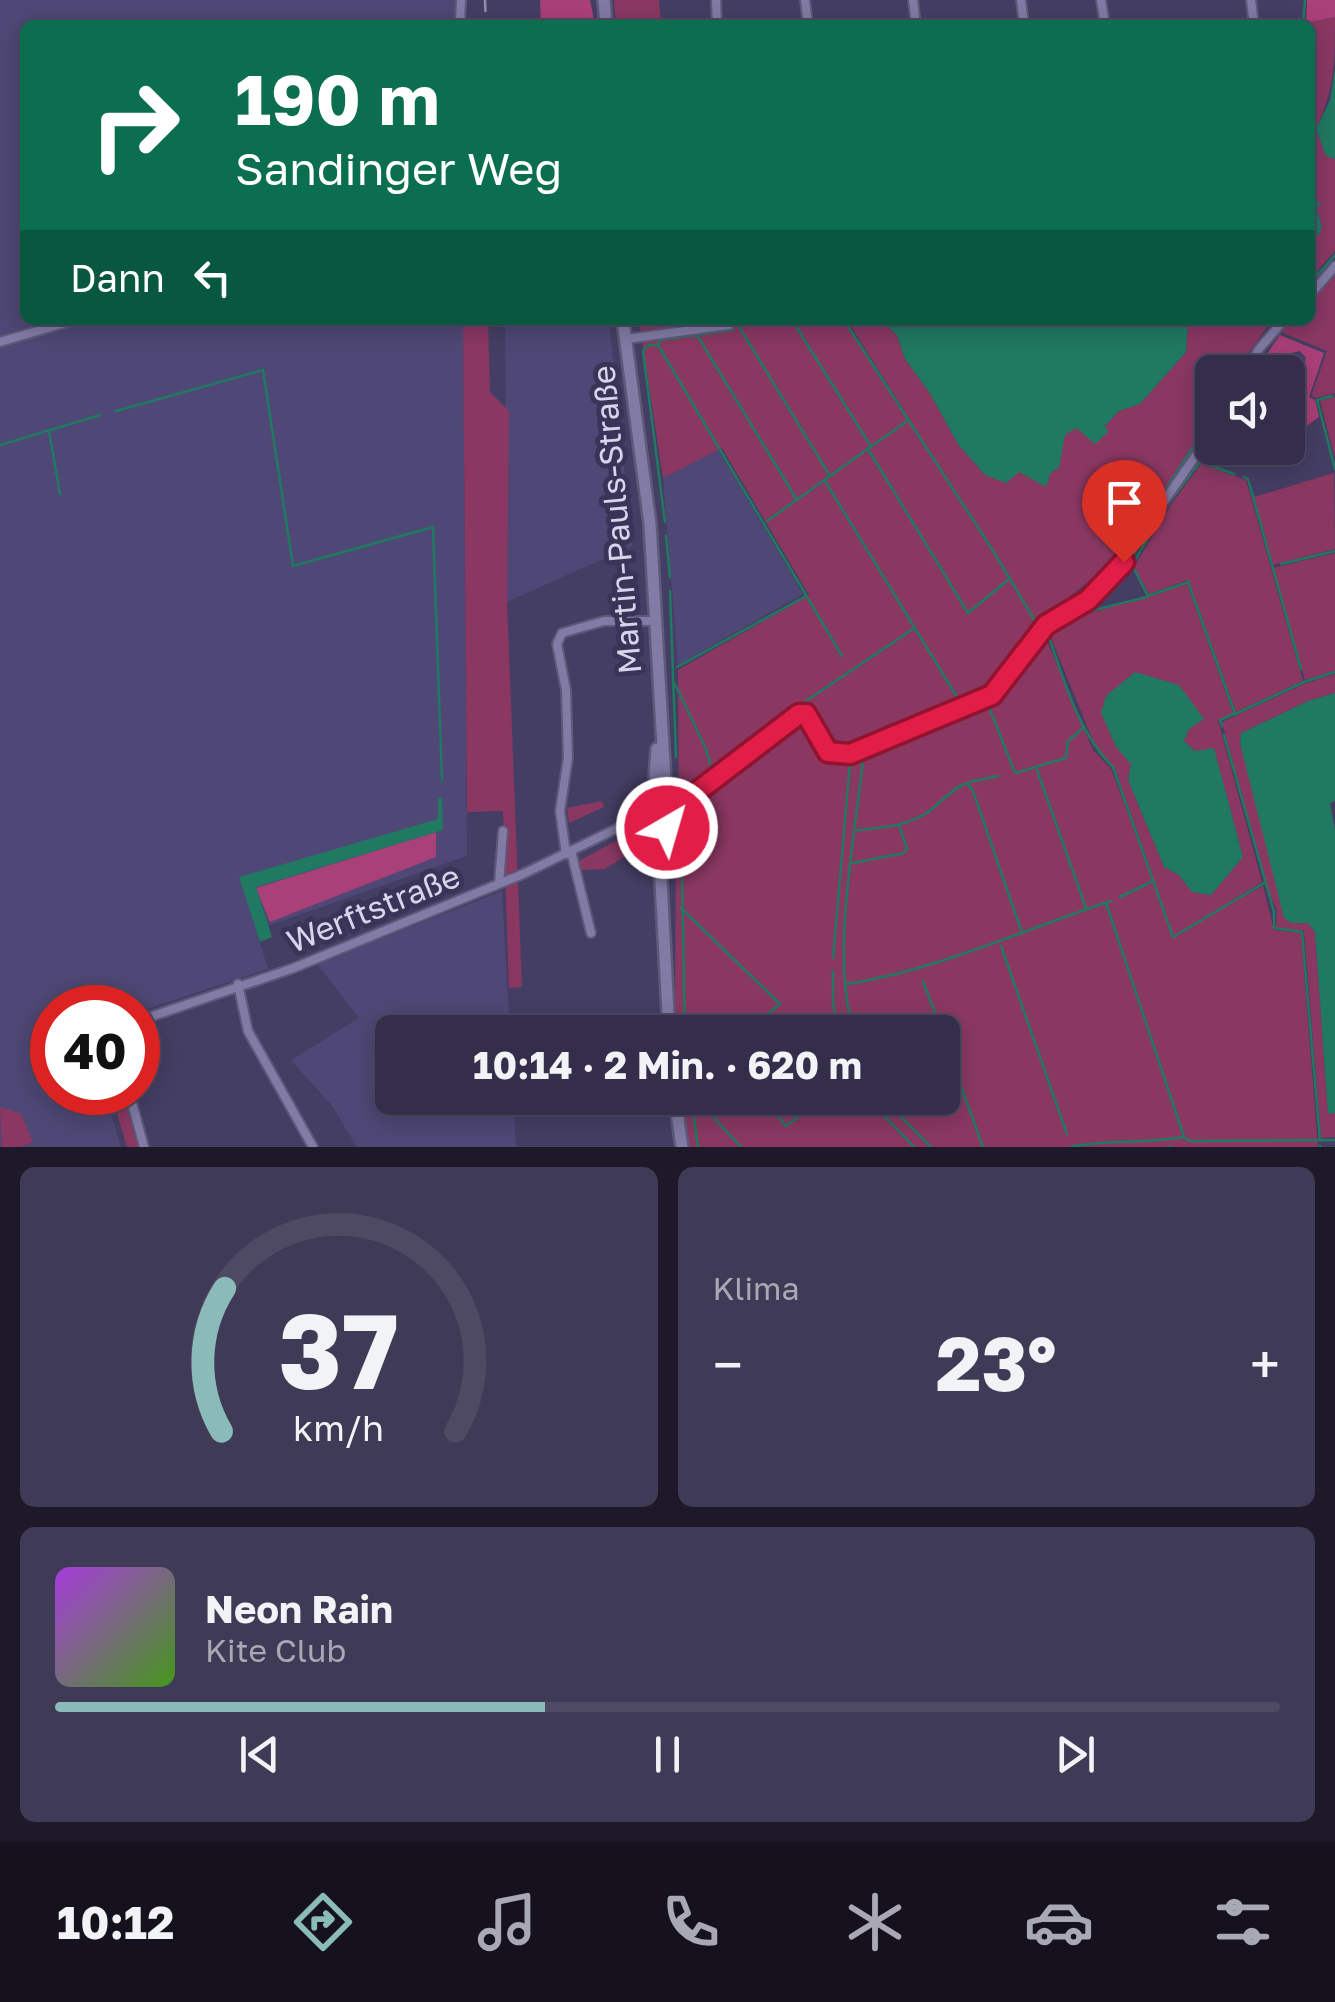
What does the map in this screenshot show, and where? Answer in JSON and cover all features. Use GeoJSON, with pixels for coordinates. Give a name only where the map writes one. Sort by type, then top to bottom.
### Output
{"type":"FeatureCollection","features":[{"type":"Feature","properties":{"kind":"street"},"geometry":{"type":"LineString","coordinates":[[1315,289],[1335,266]]}},
{"type":"Feature","properties":{"kind":"street"},"geometry":{"type":"LineString","coordinates":[[0,342],[58,325]]}},
{"type":"Feature","properties":{"kind":"street","name":"Martin-Pauls-Straße"},"geometry":{"type":"LineString","coordinates":[[624,325],[650,524],[657,621],[664,780],[658,824],[667,1015]]}},
{"type":"Feature","properties":{"kind":"street"},"geometry":{"type":"LineString","coordinates":[[626,340],[711,325]]}},
{"type":"Feature","properties":{"kind":"street"},"geometry":{"type":"LineString","coordinates":[[1257,355],[1280,325]]}},
{"type":"Feature","properties":{"kind":"street","name":"Werftstraße"},"geometry":{"type":"LineString","coordinates":[[160,1013],[291,969],[499,884],[661,807],[676,808],[799,714],[811,718],[828,752],[850,754],[992,695],[1046,625],[1077,608],[1107,584],[1195,457]]}},
{"type":"Feature","properties":{"kind":"street"},"geometry":{"type":"LineString","coordinates":[[591,933],[560,811],[568,758],[566,690],[557,644],[562,633],[604,620],[657,621]]}},
{"type":"Feature","properties":{"kind":"street","name":"Martin-Pauls-Straße"},"geometry":{"type":"LineString","coordinates":[[661,807],[667,828],[662,888]]}},
{"type":"Feature","properties":{"kind":"street"},"geometry":{"type":"LineString","coordinates":[[624,825],[646,829],[659,841]]}},
{"type":"Feature","properties":{"kind":"street"},"geometry":{"type":"LineString","coordinates":[[499,884],[503,830]]}},
{"type":"Feature","properties":{"kind":"street"},"geometry":{"type":"LineString","coordinates":[[238,984],[248,1032],[313,1147]]}},
{"type":"Feature","properties":{"kind":"street"},"geometry":{"type":"LineString","coordinates":[[135,1115],[144,1147]]}},
{"type":"Feature","properties":{"kind":"street"},"geometry":{"type":"LineString","coordinates":[[678,1115],[682,1147]]}},
{"type":"Feature","properties":{"kind":"shaded area"},"geometry":{"type":"Polygon","coordinates":[[[0,0],[462,0],[463,20],[20,20],[20,325],[463,325],[467,856],[256,930],[268,969],[160,1005],[160,985],[30,985],[30,1115],[112,1115],[121,1147],[0,1147],[0,0]]]}},
{"type":"Feature","properties":{"kind":"shaded area"},"geometry":{"type":"Polygon","coordinates":[[[540,0],[590,0],[594,20],[541,20],[540,0]]]}},
{"type":"Feature","properties":{"kind":"shaded area"},"geometry":{"type":"Polygon","coordinates":[[[614,0],[659,0],[661,20],[616,20],[614,0]]]}},
{"type":"Feature","properties":{"kind":"shaded area"},"geometry":{"type":"Polygon","coordinates":[[[1307,0],[1335,0],[1335,17],[1306,20],[1307,0]]]}},
{"type":"Feature","properties":{"kind":"shaded area"},"geometry":{"type":"Polygon","coordinates":[[[1335,17],[1333,74],[1316,129],[1326,155],[1335,159],[1335,251],[1315,273],[1315,241],[1322,228],[1317,207],[1321,204],[1315,199],[1315,21],[1335,17]]]}},
{"type":"Feature","properties":{"kind":"shaded area"},"geometry":{"type":"Polygon","coordinates":[[[1335,68],[1335,159],[1326,156],[1316,129],[1330,100],[1335,68]]]}},
{"type":"Feature","properties":{"kind":"shaded area"},"geometry":{"type":"Polygon","coordinates":[[[1315,199],[1321,204],[1317,208],[1322,228],[1315,241],[1315,199]]]}},
{"type":"Feature","properties":{"kind":"shaded area"},"geometry":{"type":"Polygon","coordinates":[[[1335,275],[1335,393],[1316,398],[1311,396],[1327,351],[1281,332],[1288,325],[1315,325],[1315,297],[1335,275]]]}},
{"type":"Feature","properties":{"kind":"shaded area"},"geometry":{"type":"Polygon","coordinates":[[[463,325],[488,325],[490,392],[509,411],[507,602],[522,987],[509,988],[503,811],[467,812],[463,325]]]}},
{"type":"Feature","properties":{"kind":"shaded area"},"geometry":{"type":"Polygon","coordinates":[[[505,325],[610,325],[632,546],[507,602],[505,325]]]}},
{"type":"Feature","properties":{"kind":"shaded area"},"geometry":{"type":"Polygon","coordinates":[[[640,325],[846,325],[957,495],[850,325],[886,325],[897,335],[905,359],[958,444],[985,475],[1019,471],[1046,487],[1051,472],[1059,468],[1064,435],[1076,428],[1087,436],[1105,426],[1119,411],[1140,404],[1186,352],[1188,325],[1268,325],[1247,355],[1195,355],[1195,443],[1191,450],[1118,557],[1039,622],[1093,750],[1111,769],[1154,880],[1115,768],[1096,748],[1049,633],[1078,617],[1187,583],[1233,713],[1218,720],[1262,882],[1212,913],[1263,886],[1274,930],[1301,933],[1318,1147],[686,1147],[682,1115],[960,1115],[960,1015],[675,1015],[678,670],[809,595],[722,448],[663,478],[640,325]],[[1189,729],[1131,764],[1128,780],[1164,867],[1179,875],[1192,892],[1211,895],[1243,857],[1214,749],[1195,751],[1184,741],[1189,729]]]}},
{"type":"Feature","properties":{"kind":"shaded area"},"geometry":{"type":"Polygon","coordinates":[[[886,325],[1188,325],[1186,352],[1140,404],[1119,411],[1105,426],[1108,432],[1095,444],[1076,428],[1065,435],[1059,468],[1051,472],[1046,487],[1019,472],[1006,483],[985,475],[958,444],[905,359],[897,335],[886,325]]]}},
{"type":"Feature","properties":{"kind":"shaded area"},"geometry":{"type":"Polygon","coordinates":[[[1280,335],[1324,353],[1309,397],[1315,400],[1319,417],[1305,427],[1305,355],[1300,351],[1266,355],[1280,335]]]}},
{"type":"Feature","properties":{"kind":"shaded area"},"geometry":{"type":"Polygon","coordinates":[[[1335,397],[1335,458],[1320,401],[1335,397]]]}},
{"type":"Feature","properties":{"kind":"shaded area"},"geometry":{"type":"Polygon","coordinates":[[[718,449],[803,594],[678,665],[663,478],[718,449]]]}},
{"type":"Feature","properties":{"kind":"shaded area"},"geometry":{"type":"Polygon","coordinates":[[[1200,465],[1246,480],[1303,681],[1236,712],[1188,580],[1149,594],[1134,567],[1170,506],[1200,465]]]}},
{"type":"Feature","properties":{"kind":"shaded area"},"geometry":{"type":"Polygon","coordinates":[[[1334,473],[1335,549],[1273,565],[1254,497],[1334,473]]]}},
{"type":"Feature","properties":{"kind":"shaded area"},"geometry":{"type":"Polygon","coordinates":[[[1335,553],[1335,671],[1305,680],[1273,568],[1335,553]]]}},
{"type":"Feature","properties":{"kind":"shaded area"},"geometry":{"type":"Polygon","coordinates":[[[1135,672],[1179,685],[1204,719],[1189,729],[1184,741],[1195,751],[1214,748],[1243,857],[1211,895],[1192,892],[1179,875],[1164,867],[1128,780],[1131,764],[1116,747],[1101,713],[1106,696],[1135,672]]]}},
{"type":"Feature","properties":{"kind":"shaded area"},"geometry":{"type":"Polygon","coordinates":[[[1335,674],[1335,693],[1308,701],[1241,733],[1240,743],[1291,923],[1308,923],[1315,932],[1328,1113],[1335,1113],[1335,1137],[1321,1138],[1304,931],[1276,928],[1277,911],[1265,883],[1222,722],[1335,674]]]}},
{"type":"Feature","properties":{"kind":"shaded area"},"geometry":{"type":"Polygon","coordinates":[[[1335,693],[1335,801],[1330,803],[1335,830],[1335,1113],[1328,1114],[1315,932],[1308,923],[1291,923],[1284,918],[1240,743],[1241,733],[1308,701],[1335,693]]]}},
{"type":"Feature","properties":{"kind":"shaded area"},"geometry":{"type":"Polygon","coordinates":[[[438,797],[442,798],[443,830],[256,887],[272,937],[260,942],[239,877],[438,819],[438,797]]]}},
{"type":"Feature","properties":{"kind":"shaded area"},"geometry":{"type":"Polygon","coordinates":[[[602,801],[604,807],[569,823],[567,808],[602,801]]]}},
{"type":"Feature","properties":{"kind":"shaded area"},"geometry":{"type":"Polygon","coordinates":[[[436,832],[436,857],[270,922],[256,888],[436,832]]]}},
{"type":"Feature","properties":{"kind":"shaded area"},"geometry":{"type":"Polygon","coordinates":[[[630,833],[646,843],[605,869],[581,870],[579,861],[630,833]]]}},
{"type":"Feature","properties":{"kind":"shaded area"},"geometry":{"type":"Polygon","coordinates":[[[502,891],[509,1015],[375,1015],[375,1115],[514,1115],[516,1147],[357,1147],[332,1106],[291,1060],[359,1018],[317,964],[502,891]]]}},
{"type":"Feature","properties":{"kind":"shaded area"},"geometry":{"type":"Polygon","coordinates":[[[0,1107],[21,1114],[33,1142],[2,1147],[0,1107]]]}},
{"type":"Feature","properties":{"kind":"shaded area"},"geometry":{"type":"Polygon","coordinates":[[[118,1115],[129,1115],[138,1147],[127,1147],[118,1115]]]}},
{"type":"Feature","properties":{"kind":"waterway"},"geometry":{"type":"LineString","coordinates":[[1303,20],[1305,0]]}},
{"type":"Feature","properties":{"kind":"waterway"},"geometry":{"type":"LineString","coordinates":[[1315,277],[1335,255]]}},
{"type":"Feature","properties":{"kind":"waterway"},"geometry":{"type":"LineString","coordinates":[[1326,283],[1335,273]]}},
{"type":"Feature","properties":{"kind":"waterway"},"geometry":{"type":"LineString","coordinates":[[658,345],[660,340],[733,330],[734,325]]}},
{"type":"Feature","properties":{"kind":"waterway"},"geometry":{"type":"LineString","coordinates":[[738,325],[830,476]]}},
{"type":"Feature","properties":{"kind":"waterway"},"geometry":{"type":"LineString","coordinates":[[795,325],[870,445]]}},
{"type":"Feature","properties":{"kind":"waterway"},"geometry":{"type":"LineString","coordinates":[[847,325],[1038,626]]}},
{"type":"Feature","properties":{"kind":"waterway"},"geometry":{"type":"LineString","coordinates":[[1251,355],[1273,325]]}},
{"type":"Feature","properties":{"kind":"waterway"},"geometry":{"type":"LineString","coordinates":[[1261,355],[1286,325]]}},
{"type":"Feature","properties":{"kind":"waterway"},"geometry":{"type":"LineString","coordinates":[[697,335],[797,500]]}},
{"type":"Feature","properties":{"kind":"waterway"},"geometry":{"type":"LineString","coordinates":[[665,522],[643,351],[648,345],[658,345],[842,656]]}},
{"type":"Feature","properties":{"kind":"waterway"},"geometry":{"type":"LineString","coordinates":[[116,411],[263,370],[293,566],[433,527],[442,780]]}},
{"type":"Feature","properties":{"kind":"waterway"},"geometry":{"type":"LineString","coordinates":[[1332,396],[1317,400],[1335,469]]}},
{"type":"Feature","properties":{"kind":"waterway"},"geometry":{"type":"LineString","coordinates":[[0,445],[100,415]]}},
{"type":"Feature","properties":{"kind":"waterway"},"geometry":{"type":"LineString","coordinates":[[767,521],[907,421]]}},
{"type":"Feature","properties":{"kind":"waterway"},"geometry":{"type":"LineString","coordinates":[[49,431],[60,494]]}},
{"type":"Feature","properties":{"kind":"waterway"},"geometry":{"type":"LineString","coordinates":[[1134,538],[1195,444]]}},
{"type":"Feature","properties":{"kind":"waterway"},"geometry":{"type":"LineString","coordinates":[[868,449],[968,613],[1009,579]]}},
{"type":"Feature","properties":{"kind":"waterway"},"geometry":{"type":"LineString","coordinates":[[1234,474],[1200,462],[1168,504],[1132,565],[1148,596],[1188,582],[1235,714],[1335,672]]}},
{"type":"Feature","properties":{"kind":"waterway"},"geometry":{"type":"LineString","coordinates":[[1244,477],[1248,479],[1301,669]]}},
{"type":"Feature","properties":{"kind":"waterway"},"geometry":{"type":"LineString","coordinates":[[825,481],[960,702],[919,721]]}},
{"type":"Feature","properties":{"kind":"waterway"},"geometry":{"type":"LineString","coordinates":[[666,536],[670,577]]}},
{"type":"Feature","properties":{"kind":"waterway"},"geometry":{"type":"LineString","coordinates":[[1281,564],[1335,551]]}},
{"type":"Feature","properties":{"kind":"waterway"},"geometry":{"type":"LineString","coordinates":[[1016,657],[1038,626],[1081,598],[1124,553]]}},
{"type":"Feature","properties":{"kind":"waterway"},"geometry":{"type":"LineString","coordinates":[[670,591],[676,757]]}},
{"type":"Feature","properties":{"kind":"waterway"},"geometry":{"type":"LineString","coordinates":[[677,667],[806,596]]}},
{"type":"Feature","properties":{"kind":"waterway"},"geometry":{"type":"LineString","coordinates":[[997,697],[1053,627],[1078,615],[1146,597]]}},
{"type":"Feature","properties":{"kind":"waterway"},"geometry":{"type":"LineString","coordinates":[[803,703],[913,629]]}},
{"type":"Feature","properties":{"kind":"waterway"},"geometry":{"type":"LineString","coordinates":[[1047,632],[1081,721],[1113,767],[1173,937],[1264,883]]}},
{"type":"Feature","properties":{"kind":"waterway"},"geometry":{"type":"LineString","coordinates":[[675,684],[712,770]]}},
{"type":"Feature","properties":{"kind":"waterway"},"geometry":{"type":"LineString","coordinates":[[987,702],[1015,773],[1066,758],[1068,741],[1083,728]]}},
{"type":"Feature","properties":{"kind":"waterway"},"geometry":{"type":"LineString","coordinates":[[850,1015],[844,934],[863,759],[979,705]]}},
{"type":"Feature","properties":{"kind":"waterway"},"geometry":{"type":"LineString","coordinates":[[711,767],[718,767],[795,710]]}},
{"type":"Feature","properties":{"kind":"waterway"},"geometry":{"type":"LineString","coordinates":[[1222,726],[1220,720],[1234,714]]}},
{"type":"Feature","properties":{"kind":"waterway"},"geometry":{"type":"LineString","coordinates":[[736,767],[802,719],[827,762],[850,763],[833,958]]}},
{"type":"Feature","properties":{"kind":"waterway"},"geometry":{"type":"LineString","coordinates":[[857,745],[902,728]]}},
{"type":"Feature","properties":{"kind":"waterway"},"geometry":{"type":"LineString","coordinates":[[1224,735],[1274,912],[1274,928],[1302,932],[1320,1140]]}},
{"type":"Feature","properties":{"kind":"waterway"},"geometry":{"type":"LineString","coordinates":[[1037,770],[1086,908]]}},
{"type":"Feature","properties":{"kind":"waterway"},"geometry":{"type":"LineString","coordinates":[[685,1015],[681,829],[689,812],[730,771]]}},
{"type":"Feature","properties":{"kind":"waterway"},"geometry":{"type":"LineString","coordinates":[[970,782],[998,776]]}},
{"type":"Feature","properties":{"kind":"waterway"},"geometry":{"type":"LineString","coordinates":[[857,830],[912,820],[967,783],[1022,933]]}},
{"type":"Feature","properties":{"kind":"waterway"},"geometry":{"type":"LineString","coordinates":[[853,863],[904,853],[907,849],[899,825]]}},
{"type":"Feature","properties":{"kind":"waterway"},"geometry":{"type":"LineString","coordinates":[[1120,897],[1151,882]]}},
{"type":"Feature","properties":{"kind":"waterway"},"geometry":{"type":"LineString","coordinates":[[847,984],[948,959],[1111,901]]}},
{"type":"Feature","properties":{"kind":"waterway"},"geometry":{"type":"LineString","coordinates":[[1106,903],[1184,1137],[1189,1141],[1335,1140]]}},
{"type":"Feature","properties":{"kind":"waterway"},"geometry":{"type":"LineString","coordinates":[[681,908],[780,1004],[766,1015]]}},
{"type":"Feature","properties":{"kind":"waterway"},"geometry":{"type":"LineString","coordinates":[[1001,946],[1067,1134]]}},
{"type":"Feature","properties":{"kind":"waterway"},"geometry":{"type":"LineString","coordinates":[[833,971],[836,1015]]}},
{"type":"Feature","properties":{"kind":"waterway"},"geometry":{"type":"LineString","coordinates":[[923,981],[936,1015]]}},
{"type":"Feature","properties":{"kind":"waterway"},"geometry":{"type":"LineString","coordinates":[[960,1084],[983,1147]]}},
{"type":"Feature","properties":{"kind":"waterway"},"geometry":{"type":"LineString","coordinates":[[693,1115],[698,1147]]}},
{"type":"Feature","properties":{"kind":"waterway"},"geometry":{"type":"LineString","coordinates":[[718,1115],[714,1118],[741,1147]]}},
{"type":"Feature","properties":{"kind":"waterway"},"geometry":{"type":"LineString","coordinates":[[777,1115],[786,1126],[801,1115]]}},
{"type":"Feature","properties":{"kind":"waterway"},"geometry":{"type":"LineString","coordinates":[[883,1115],[914,1147]]}},
{"type":"Feature","properties":{"kind":"waterway"},"geometry":{"type":"LineString","coordinates":[[899,1115],[931,1147]]}},
{"type":"Feature","properties":{"kind":"waterway"},"geometry":{"type":"LineString","coordinates":[[1071,1147],[1183,1137]]}},
{"type":"Feature","properties":{"kind":"railway"},"geometry":{"type":"LineString","coordinates":[[485,0],[486,20]]}},
{"type":"Feature","properties":{"kind":"route"},"geometry":{"type":"LineString","coordinates":[[667,828],[662,813],[676,808],[799,714],[811,718],[828,752],[850,754],[992,695],[1046,625],[1088,600],[1124,562]]}}]}
